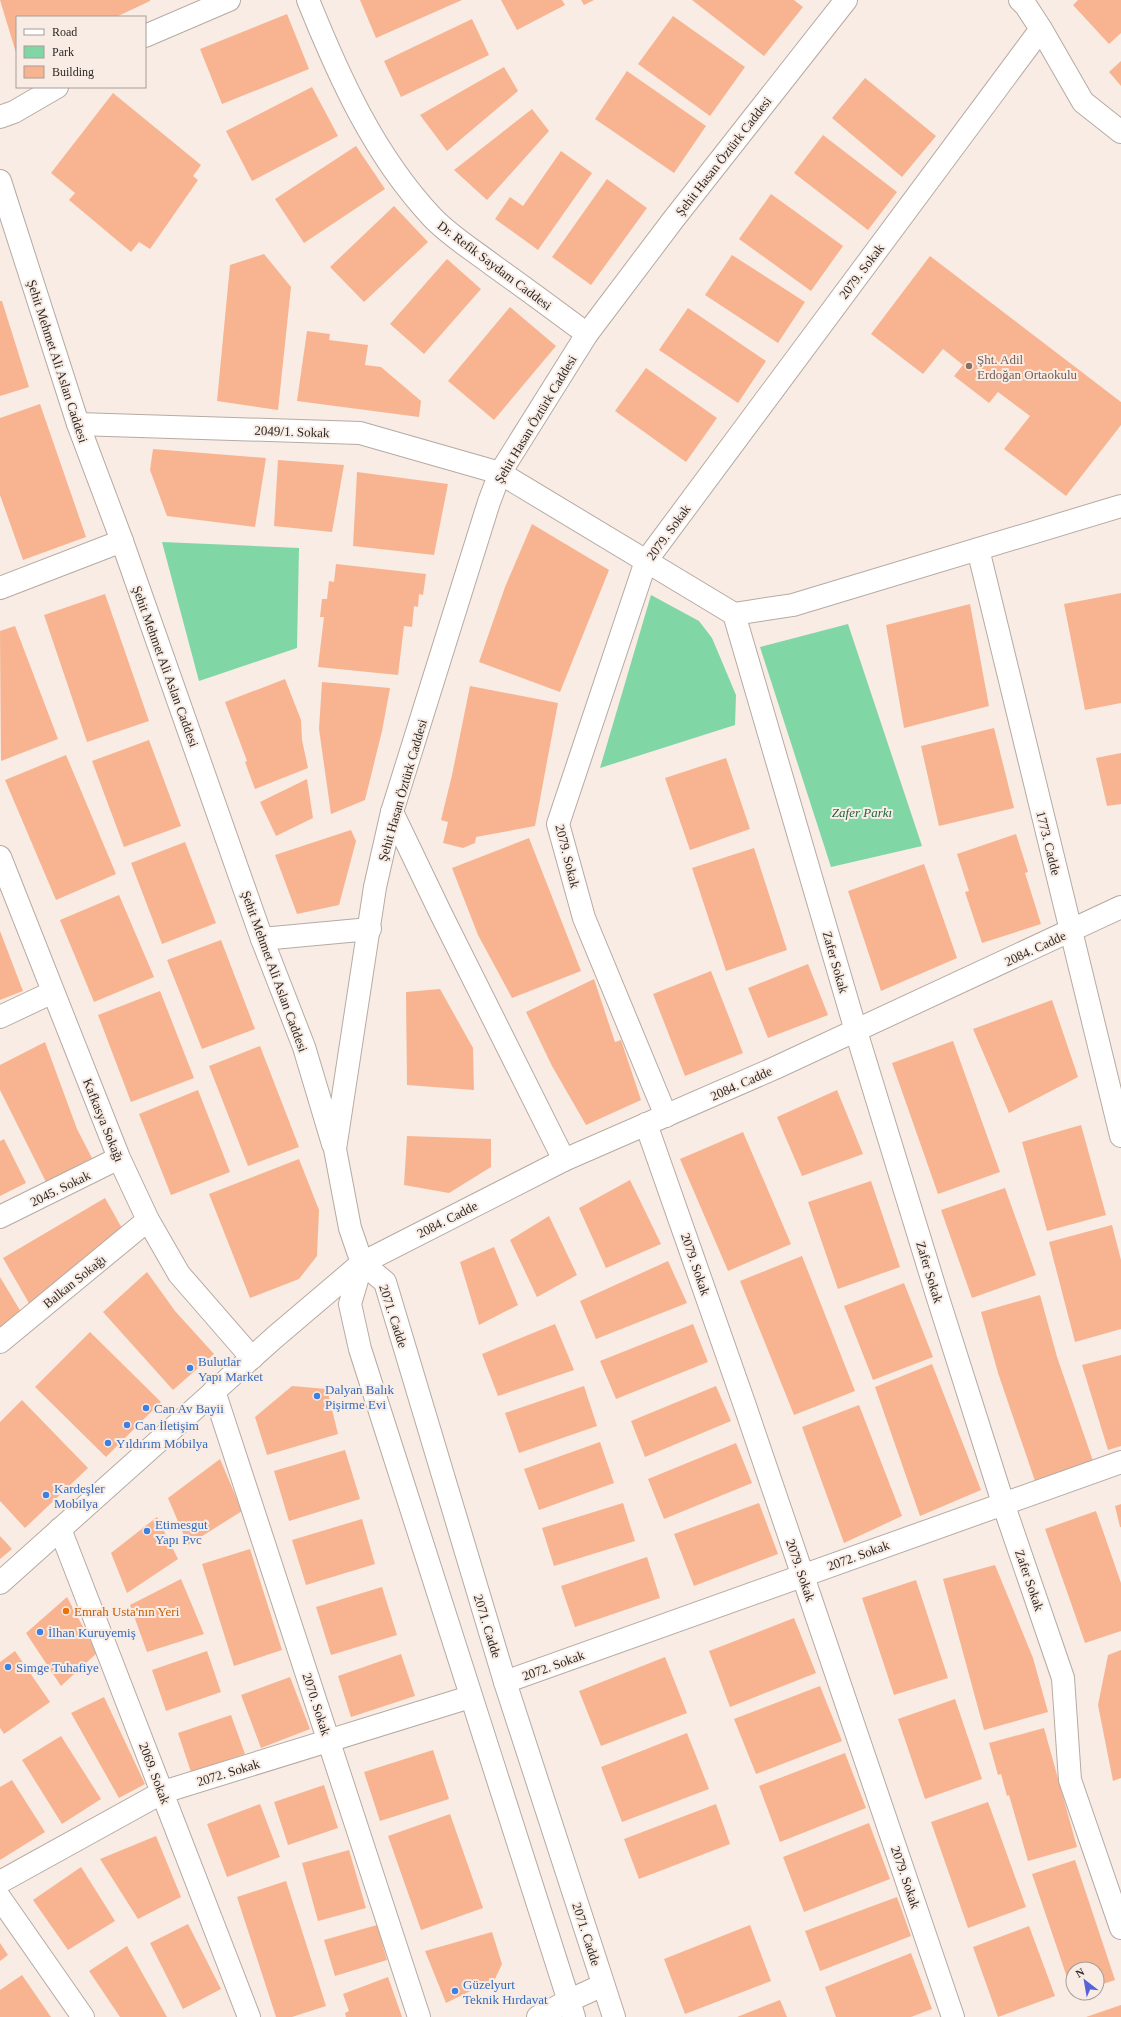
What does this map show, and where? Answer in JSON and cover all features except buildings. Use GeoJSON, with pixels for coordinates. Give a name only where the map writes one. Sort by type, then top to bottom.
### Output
{"type":"FeatureCollection","features":[{"type":"Feature","properties":{"kind":"street"},"geometry":{"type":"LineString","coordinates":[[146,36],[229,0]]}},
{"type":"Feature","properties":{"kind":"street","name":"Dr. Refik Saydam Caddesi"},"geometry":{"type":"LineString","coordinates":[[308,0],[336,69],[352,102],[390,165],[413,195],[451,235],[587,334]]}},
{"type":"Feature","properties":{"kind":"street"},"geometry":{"type":"LineString","coordinates":[[1020,0],[1026,6],[1041,29],[1083,102],[1121,132]]}},
{"type":"Feature","properties":{"kind":"street","name":"Şehit Hasan Öztürk Caddesi"},"geometry":{"type":"LineString","coordinates":[[362,1263],[350,1228],[335,1149],[370,929],[375,887],[392,812],[489,502],[500,473],[587,334],[837,3]]}},
{"type":"Feature","properties":{"kind":"street","name":"2079. Sokak"},"geometry":{"type":"LineString","coordinates":[[666,1116],[584,918],[558,824],[646,561],[1041,29]]}},
{"type":"Feature","properties":{"kind":"street"},"geometry":{"type":"LineString","coordinates":[[0,117],[14,112],[55,88]]}},
{"type":"Feature","properties":{"kind":"street","name":"Şehit Mehmet Ali Aslan Caddesi"},"geometry":{"type":"LineString","coordinates":[[0,182],[78,424],[122,541],[262,939],[304,1047],[335,1149]]}},
{"type":"Feature","properties":{"kind":"street","name":"2049/1. Sokak"},"geometry":{"type":"LineString","coordinates":[[78,424],[360,433],[500,473],[734,614]]}},
{"type":"Feature","properties":{"kind":"street"},"geometry":{"type":"LineString","coordinates":[[734,614],[793,605],[1121,506]]}},
{"type":"Feature","properties":{"kind":"street"},"geometry":{"type":"LineString","coordinates":[[0,588],[122,541]]}},
{"type":"Feature","properties":{"kind":"street","name":"1773. Cadde"},"geometry":{"type":"LineString","coordinates":[[978,549],[1121,1136]]}},
{"type":"Feature","properties":{"kind":"street","name":"Zafer Sokak"},"geometry":{"type":"LineString","coordinates":[[734,614],[856,1031],[1003,1504],[1063,1678],[1070,1780],[1121,1928]]}},
{"type":"Feature","properties":{"kind":"street"},"geometry":{"type":"LineString","coordinates":[[392,812],[441,914],[564,1160]]}},
{"type":"Feature","properties":{"kind":"street","name":"Kafkasya Sokağı"},"geometry":{"type":"LineString","coordinates":[[0,857],[119,1158],[148,1220],[179,1274],[252,1358]]}},
{"type":"Feature","properties":{"kind":"street","name":"2084. Cadde"},"geometry":{"type":"LineString","coordinates":[[362,1263],[564,1160],[856,1031],[1071,932],[1121,907]]}},
{"type":"Feature","properties":{"kind":"street"},"geometry":{"type":"LineString","coordinates":[[262,939],[370,929]]}},
{"type":"Feature","properties":{"kind":"street"},"geometry":{"type":"LineString","coordinates":[[0,1017],[53,992]]}},
{"type":"Feature","properties":{"kind":"street","name":"2079. Sokak"},"geometry":{"type":"LineString","coordinates":[[646,1124],[803,1575],[953,2017]]}},
{"type":"Feature","properties":{"kind":"street","name":"2045. Sokak"},"geometry":{"type":"LineString","coordinates":[[0,1217],[119,1158]]}},
{"type":"Feature","properties":{"kind":"street","name":"Balkan Sokağı"},"geometry":{"type":"LineString","coordinates":[[0,1342],[148,1220]]}},
{"type":"Feature","properties":{"kind":"street"},"geometry":{"type":"LineString","coordinates":[[0,1583],[214,1391],[362,1263]]}},
{"type":"Feature","properties":{"kind":"street"},"geometry":{"type":"LineString","coordinates":[[362,1263],[350,1304],[360,1349],[571,2009]]}},
{"type":"Feature","properties":{"kind":"street","name":"2071. Cadde"},"geometry":{"type":"LineString","coordinates":[[362,1263],[385,1282],[505,1682],[614,2017]]}},
{"type":"Feature","properties":{"kind":"street","name":"2070. Sokak"},"geometry":{"type":"LineString","coordinates":[[214,1391],[419,2017]]}},
{"type":"Feature","properties":{"kind":"street","name":"2072. Sokak"},"geometry":{"type":"LineString","coordinates":[[505,1682],[1121,1462]]}},
{"type":"Feature","properties":{"kind":"street","name":"2069. Sokak"},"geometry":{"type":"LineString","coordinates":[[60,1529],[249,2017]]}},
{"type":"Feature","properties":{"kind":"street","name":"2072. Sokak"},"geometry":{"type":"LineString","coordinates":[[0,1882],[163,1792],[470,1697]]}},
{"type":"Feature","properties":{"kind":"street"},"geometry":{"type":"LineString","coordinates":[[0,1898],[82,2017]]}},
{"type":"Feature","properties":{"kind":"street"},"geometry":{"type":"LineString","coordinates":[[538,2017],[571,2009],[603,1985]]}},
{"type":"Feature","properties":{"kind":"green space"},"geometry":{"type":"Polygon","coordinates":[[[162,542],[299,548],[297,648],[199,681],[162,542]]]}},
{"type":"Feature","properties":{"kind":"green space"},"geometry":{"type":"Polygon","coordinates":[[[651,595],[699,621],[712,638],[736,695],[735,725],[600,768],[651,595]]]}},
{"type":"Feature","properties":{"kind":"green space","name":"Zafer Parkı"},"geometry":{"type":"Polygon","coordinates":[[[848,624],[922,846],[831,867],[760,647],[848,624]]]}},
{"type":"Feature","properties":{"kind":"place","name":"Şht. Adil Erdoğan Ortaokulu"},"geometry":{"type":"Point","coordinates":[969,366]}},
{"type":"Feature","properties":{"kind":"place","name":"Bulutlar Yapı Market"},"geometry":{"type":"Point","coordinates":[190,1368]}},
{"type":"Feature","properties":{"kind":"place","name":"Dalyan Balık Pişirme Evi"},"geometry":{"type":"Point","coordinates":[317,1396]}},
{"type":"Feature","properties":{"kind":"place","name":"Can Av Bayii"},"geometry":{"type":"Point","coordinates":[146,1408]}},
{"type":"Feature","properties":{"kind":"place","name":"Can İletişim"},"geometry":{"type":"Point","coordinates":[127,1425]}},
{"type":"Feature","properties":{"kind":"place","name":"Yıldırım Mobilya"},"geometry":{"type":"Point","coordinates":[108,1443]}},
{"type":"Feature","properties":{"kind":"place","name":"Kardeşler Mobilya"},"geometry":{"type":"Point","coordinates":[46,1495]}},
{"type":"Feature","properties":{"kind":"place","name":"Etimesgut Yapı Pvc"},"geometry":{"type":"Point","coordinates":[147,1531]}},
{"type":"Feature","properties":{"kind":"place","name":"Emrah Usta'nın Yeri"},"geometry":{"type":"Point","coordinates":[66,1611]}},
{"type":"Feature","properties":{"kind":"place","name":"İlhan Kuruyemiş"},"geometry":{"type":"Point","coordinates":[40,1632]}},
{"type":"Feature","properties":{"kind":"place","name":"Simge Tuhafiye"},"geometry":{"type":"Point","coordinates":[8,1667]}},
{"type":"Feature","properties":{"kind":"place","name":"Güzelyurt Teknik Hırdavat"},"geometry":{"type":"Point","coordinates":[455,1991]}}]}
